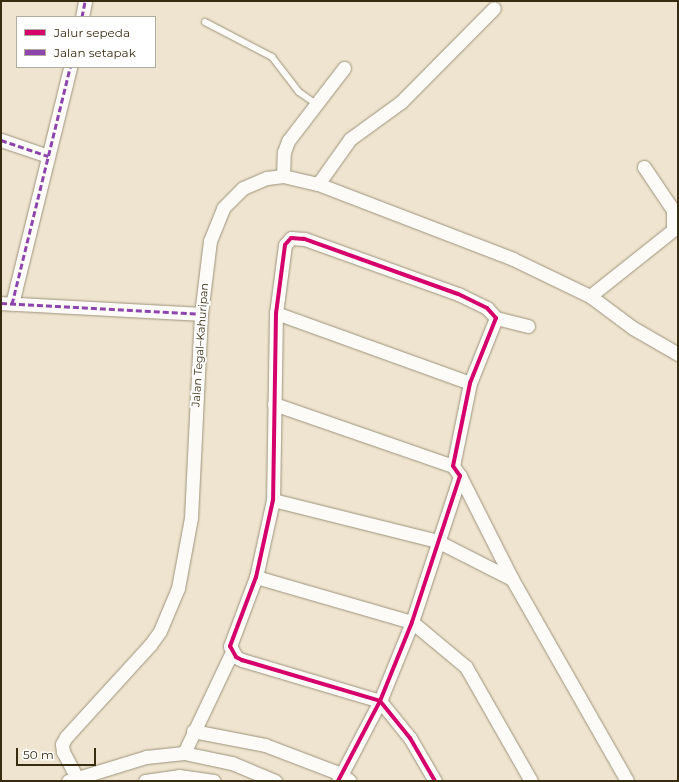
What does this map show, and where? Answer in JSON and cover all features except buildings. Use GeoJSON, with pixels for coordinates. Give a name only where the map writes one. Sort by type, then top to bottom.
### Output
{"type":"FeatureCollection","features":[{"type":"Feature","properties":{"kind":"street"},"geometry":{"type":"LineString","coordinates":[[82,16],[85,1]]}},
{"type":"Feature","properties":{"kind":"street"},"geometry":{"type":"LineString","coordinates":[[318,184],[350,139],[405,98],[494,8]]}},
{"type":"Feature","properties":{"kind":"street"},"geometry":{"type":"LineString","coordinates":[[70,68],[48,156],[6,303],[201,314]]}},
{"type":"Feature","properties":{"kind":"street"},"geometry":{"type":"LineString","coordinates":[[283,176],[284,152],[288,141],[315,103],[344,68]]}},
{"type":"Feature","properties":{"kind":"street"},"geometry":{"type":"LineString","coordinates":[[1,140],[48,156]]}},
{"type":"Feature","properties":{"kind":"street"},"geometry":{"type":"LineString","coordinates":[[590,296],[673,230],[673,210],[644,167]]}},
{"type":"Feature","properties":{"kind":"street","name":"Jalan Tegal–Kahuripan"},"geometry":{"type":"LineString","coordinates":[[73,780],[63,752],[62,744],[66,737],[150,645],[160,631],[178,588],[191,518],[201,314],[210,241],[223,208],[243,188],[267,178],[283,176],[318,184],[513,259],[590,296],[633,328],[678,354]]}},
{"type":"Feature","properties":{"kind":"street"},"geometry":{"type":"LineString","coordinates":[[184,753],[193,731],[232,652],[231,640],[256,577],[273,500],[276,313],[284,245],[294,238],[458,294],[487,308],[496,318],[528,326]]}},
{"type":"Feature","properties":{"kind":"street"},"geometry":{"type":"LineString","coordinates":[[276,313],[470,383]]}},
{"type":"Feature","properties":{"kind":"street"},"geometry":{"type":"LineString","coordinates":[[193,731],[265,745],[344,775],[380,701],[412,622],[437,541],[456,471],[470,383],[496,318]]}},
{"type":"Feature","properties":{"kind":"street"},"geometry":{"type":"LineString","coordinates":[[274,404],[456,471],[512,579],[627,781]]}},
{"type":"Feature","properties":{"kind":"street"},"geometry":{"type":"LineString","coordinates":[[273,500],[437,541],[512,579]]}},
{"type":"Feature","properties":{"kind":"street"},"geometry":{"type":"LineString","coordinates":[[256,577],[412,622],[466,667],[531,781]]}},
{"type":"Feature","properties":{"kind":"street"},"geometry":{"type":"LineString","coordinates":[[232,652],[242,660],[380,701],[410,738],[435,781]]}},
{"type":"Feature","properties":{"kind":"street"},"geometry":{"type":"LineString","coordinates":[[73,780],[146,758],[184,753],[232,763],[275,781]]}},
{"type":"Feature","properties":{"kind":"street"},"geometry":{"type":"LineString","coordinates":[[145,781],[179,776],[214,781]]}},
{"type":"Feature","properties":{"kind":"lane"},"geometry":{"type":"LineString","coordinates":[[205,22],[272,57],[299,92],[315,103]]}},
{"type":"Feature","properties":{"kind":"marked path"},"geometry":{"type":"LineString","coordinates":[[82,16],[85,1]]}},
{"type":"Feature","properties":{"kind":"marked path"},"geometry":{"type":"LineString","coordinates":[[12,304],[70,68]]}},
{"type":"Feature","properties":{"kind":"marked path"},"geometry":{"type":"LineString","coordinates":[[1,140],[48,156]]}},
{"type":"Feature","properties":{"kind":"marked path"},"geometry":{"type":"LineString","coordinates":[[1,303],[201,314]]}},
{"type":"Feature","properties":{"kind":"cycle path"},"geometry":{"type":"LineString","coordinates":[[338,781],[380,701],[412,622],[460,476],[453,466],[470,383],[496,318],[487,308],[458,294],[304,239],[291,238],[285,245],[276,313],[273,500],[256,577],[230,646],[236,657],[242,660],[380,701],[410,738],[435,781]]}}]}
